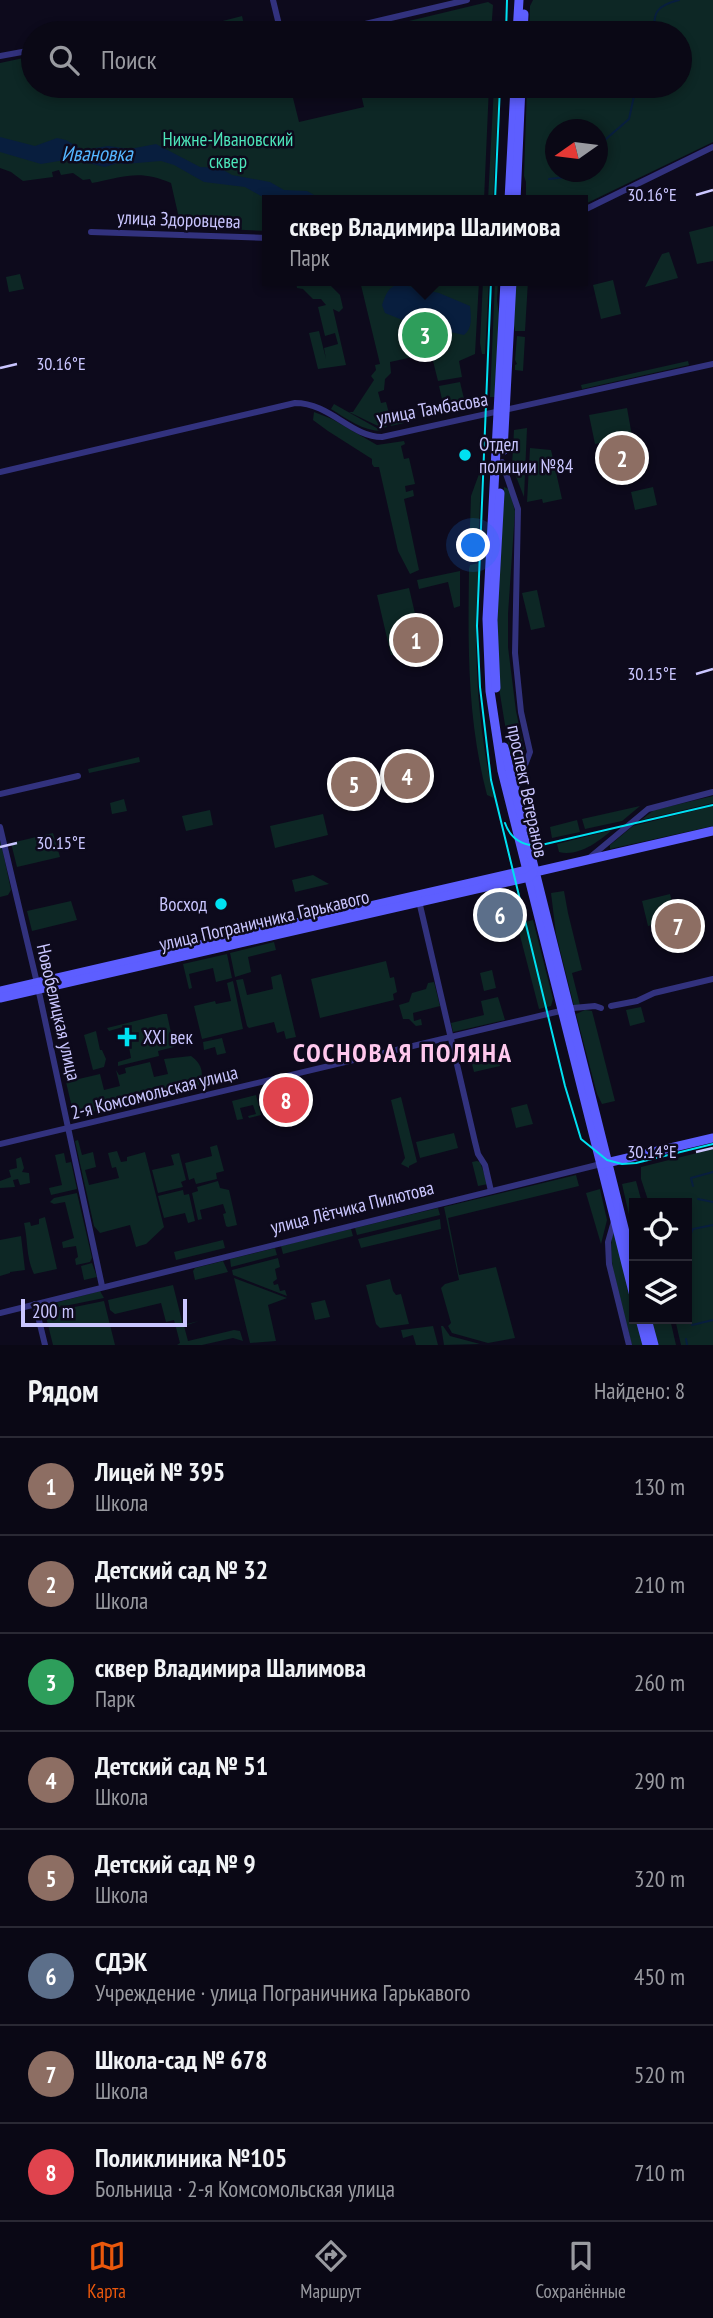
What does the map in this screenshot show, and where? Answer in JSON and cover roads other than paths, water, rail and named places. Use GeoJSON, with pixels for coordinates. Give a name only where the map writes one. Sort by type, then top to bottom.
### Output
{"type":"FeatureCollection","features":[{"type":"Feature","properties":{"kind":"main road"},"geometry":{"type":"LineString","coordinates":[[518,21],[519,0]]}},
{"type":"Feature","properties":{"kind":"main road"},"geometry":{"type":"LineString","coordinates":[[524,21],[525,0]]}},
{"type":"Feature","properties":{"kind":"main road"},"geometry":{"type":"LineString","coordinates":[[509,195],[513,98]]}},
{"type":"Feature","properties":{"kind":"main road"},"geometry":{"type":"LineString","coordinates":[[516,195],[520,98]]}},
{"type":"Feature","properties":{"kind":"main road","name":"проспект Ветеранов"},"geometry":{"type":"LineString","coordinates":[[505,286],[502,462],[493,634],[500,718],[530,873]]}},
{"type":"Feature","properties":{"kind":"main road","name":"проспект Ветеранов"},"geometry":{"type":"LineString","coordinates":[[512,286],[486,619],[487,656],[502,771],[566,1009],[604,1164],[632,1261]]}},
{"type":"Feature","properties":{"kind":"main road","name":"улица Пограничника Гарькавого"},"geometry":{"type":"LineString","coordinates":[[0,991],[37,986],[713,831]]}},
{"type":"Feature","properties":{"kind":"main road","name":"улица Пограничника Гарькавого"},"geometry":{"type":"LineString","coordinates":[[0,998],[37,986]]}},
{"type":"Feature","properties":{"kind":"main road","name":"улица Лётчика Пилютова"},"geometry":{"type":"LineString","coordinates":[[604,1164],[713,1138]]}},
{"type":"Feature","properties":{"kind":"main road","name":"проспект Ветеранов"},"geometry":{"type":"LineString","coordinates":[[604,1164],[629,1276]]}},
{"type":"Feature","properties":{"kind":"main road"},"geometry":{"type":"LineString","coordinates":[[641,1324],[646,1345]]}},
{"type":"Feature","properties":{"kind":"main road"},"geometry":{"type":"LineString","coordinates":[[648,1324],[654,1345]]}},
{"type":"Feature","properties":{"kind":"street"},"geometry":{"type":"LineString","coordinates":[[273,0],[278,21]]}},
{"type":"Feature","properties":{"kind":"street"},"geometry":{"type":"LineString","coordinates":[[378,21],[467,0]]}},
{"type":"Feature","properties":{"kind":"street"},"geometry":{"type":"LineString","coordinates":[[0,56],[21,52]]}},
{"type":"Feature","properties":{"kind":"street"},"geometry":{"type":"LineString","coordinates":[[588,209],[713,148]]}},
{"type":"Feature","properties":{"kind":"street","name":"улица Здоровцева"},"geometry":{"type":"LineString","coordinates":[[91,232],[262,238]]}},
{"type":"Feature","properties":{"kind":"street","name":"улица Тамбасова"},"geometry":{"type":"LineString","coordinates":[[0,472],[295,404],[315,405],[376,437],[713,365]]}},
{"type":"Feature","properties":{"kind":"street"},"geometry":{"type":"LineString","coordinates":[[502,462],[518,509],[515,653],[521,712],[530,752],[514,792]]}},
{"type":"Feature","properties":{"kind":"street"},"geometry":{"type":"LineString","coordinates":[[0,794],[78,776]]}},
{"type":"Feature","properties":{"kind":"street"},"geometry":{"type":"LineString","coordinates":[[588,860],[648,809],[713,792]]}},
{"type":"Feature","properties":{"kind":"street","name":"Новобелицкая улица"},"geometry":{"type":"LineString","coordinates":[[0,827],[103,1286]]}},
{"type":"Feature","properties":{"kind":"street"},"geometry":{"type":"LineString","coordinates":[[419,899],[477,1150],[485,1165],[491,1191]]}},
{"type":"Feature","properties":{"kind":"street"},"geometry":{"type":"LineString","coordinates":[[611,1006],[713,979]]}},
{"type":"Feature","properties":{"kind":"street","name":"2-я Комсомольская улица"},"geometry":{"type":"LineString","coordinates":[[0,1144],[566,1009],[585,1006],[601,1008]]}},
{"type":"Feature","properties":{"kind":"street","name":"улица Лётчика Пилютова"},"geometry":{"type":"LineString","coordinates":[[0,1312],[604,1164]]}},
{"type":"Feature","properties":{"kind":"street"},"geometry":{"type":"LineString","coordinates":[[615,1219],[608,1242],[608,1264],[629,1345]]}},
{"type":"Feature","properties":{"kind":"street"},"geometry":{"type":"LineString","coordinates":[[35,1304],[45,1345]]}},
{"type":"Feature","properties":{"kind":"water","name":"Ивановка"},"geometry":{"type":"Polygon","coordinates":[[[0,137],[35,146],[57,138],[83,150],[108,146],[130,149],[156,144],[200,167],[220,168],[232,175],[270,182],[284,190],[307,191],[314,195],[262,196],[245,187],[204,182],[174,165],[161,161],[118,163],[105,167],[71,159],[41,164],[0,152],[0,137]]]}},
{"type":"Feature","properties":{"kind":"water"},"geometry":{"type":"Polygon","coordinates":[[[408,286],[439,293],[470,306],[469,329],[464,335],[405,321],[385,313],[382,305],[392,287],[408,286]]]}},
{"type":"Feature","properties":{"kind":"waterway","name":"Ивановка"},"geometry":{"type":"LineString","coordinates":[[655,21],[661,7],[679,0]]}},
{"type":"Feature","properties":{"kind":"waterway","name":"Ивановка"},"geometry":{"type":"LineString","coordinates":[[608,137],[629,119],[634,98]]}},
{"type":"Feature","properties":{"kind":"waterway"},"geometry":{"type":"LineString","coordinates":[[693,1186],[691,1178],[713,1172]]}},
{"type":"Feature","properties":{"kind":"waterway"},"geometry":{"type":"LineString","coordinates":[[698,1199],[713,1202]]}},
{"type":"Feature","properties":{"kind":"waterway"},"geometry":{"type":"LineString","coordinates":[[692,1231],[713,1225]]}},
{"type":"Feature","properties":{"kind":"waterway"},"geometry":{"type":"LineString","coordinates":[[692,1325],[713,1320]]}},
{"type":"Feature","properties":{"kind":"waterway"},"geometry":{"type":"LineString","coordinates":[[686,1339],[687,1345]]}},
{"type":"Feature","properties":{"kind":"tram line"},"geometry":{"type":"LineString","coordinates":[[506,21],[507,0]]}},
{"type":"Feature","properties":{"kind":"tram line"},"geometry":{"type":"LineString","coordinates":[[495,195],[499,98]]}},
{"type":"Feature","properties":{"kind":"tram line"},"geometry":{"type":"LineString","coordinates":[[491,286],[477,626],[480,687],[491,780],[565,1086],[581,1139],[607,1160],[622,1164],[636,1163],[713,1144]]}},
{"type":"Feature","properties":{"kind":"tram line"},"geometry":{"type":"LineString","coordinates":[[505,823],[517,840],[537,846],[713,805]]}},
{"type":"Feature","properties":{"kind":"place","name":"сквер Владимира Шалимова"},"geometry":{"type":"Point","coordinates":[425,335]}},
{"type":"Feature","properties":{"kind":"place","name":"Отдел полиции №84"},"geometry":{"type":"Point","coordinates":[465,455]}},
{"type":"Feature","properties":{"kind":"place","name":"Детский сад № 32"},"geometry":{"type":"Point","coordinates":[622,458]}},
{"type":"Feature","properties":{"kind":"place","name":"Лицей № 395"},"geometry":{"type":"Point","coordinates":[416,640]}},
{"type":"Feature","properties":{"kind":"place","name":"Детский сад № 51"},"geometry":{"type":"Point","coordinates":[407,776]}},
{"type":"Feature","properties":{"kind":"place","name":"Детский сад № 9"},"geometry":{"type":"Point","coordinates":[354,784]}},
{"type":"Feature","properties":{"kind":"place","name":"Восход"},"geometry":{"type":"Point","coordinates":[221,904]}},
{"type":"Feature","properties":{"kind":"place","name":"СДЭК"},"geometry":{"type":"Point","coordinates":[500,915]}},
{"type":"Feature","properties":{"kind":"place","name":"Школа-сад № 678"},"geometry":{"type":"Point","coordinates":[678,926]}},
{"type":"Feature","properties":{"kind":"place","name":"XXI век"},"geometry":{"type":"Point","coordinates":[127,1037]}},
{"type":"Feature","properties":{"kind":"place","name":"Поликлиника №105"},"geometry":{"type":"Point","coordinates":[286,1100]}},
{"type":"Feature","properties":{"kind":"district","name":"СОСНОВАЯ ПОЛЯНА"},"geometry":{"type":"Point","coordinates":[403,1053]}},
{"type":"Feature","properties":{"kind":"park label","name":"Нижне-Ивановский сквер"},"geometry":{"type":"Point","coordinates":[228,150]}}]}
